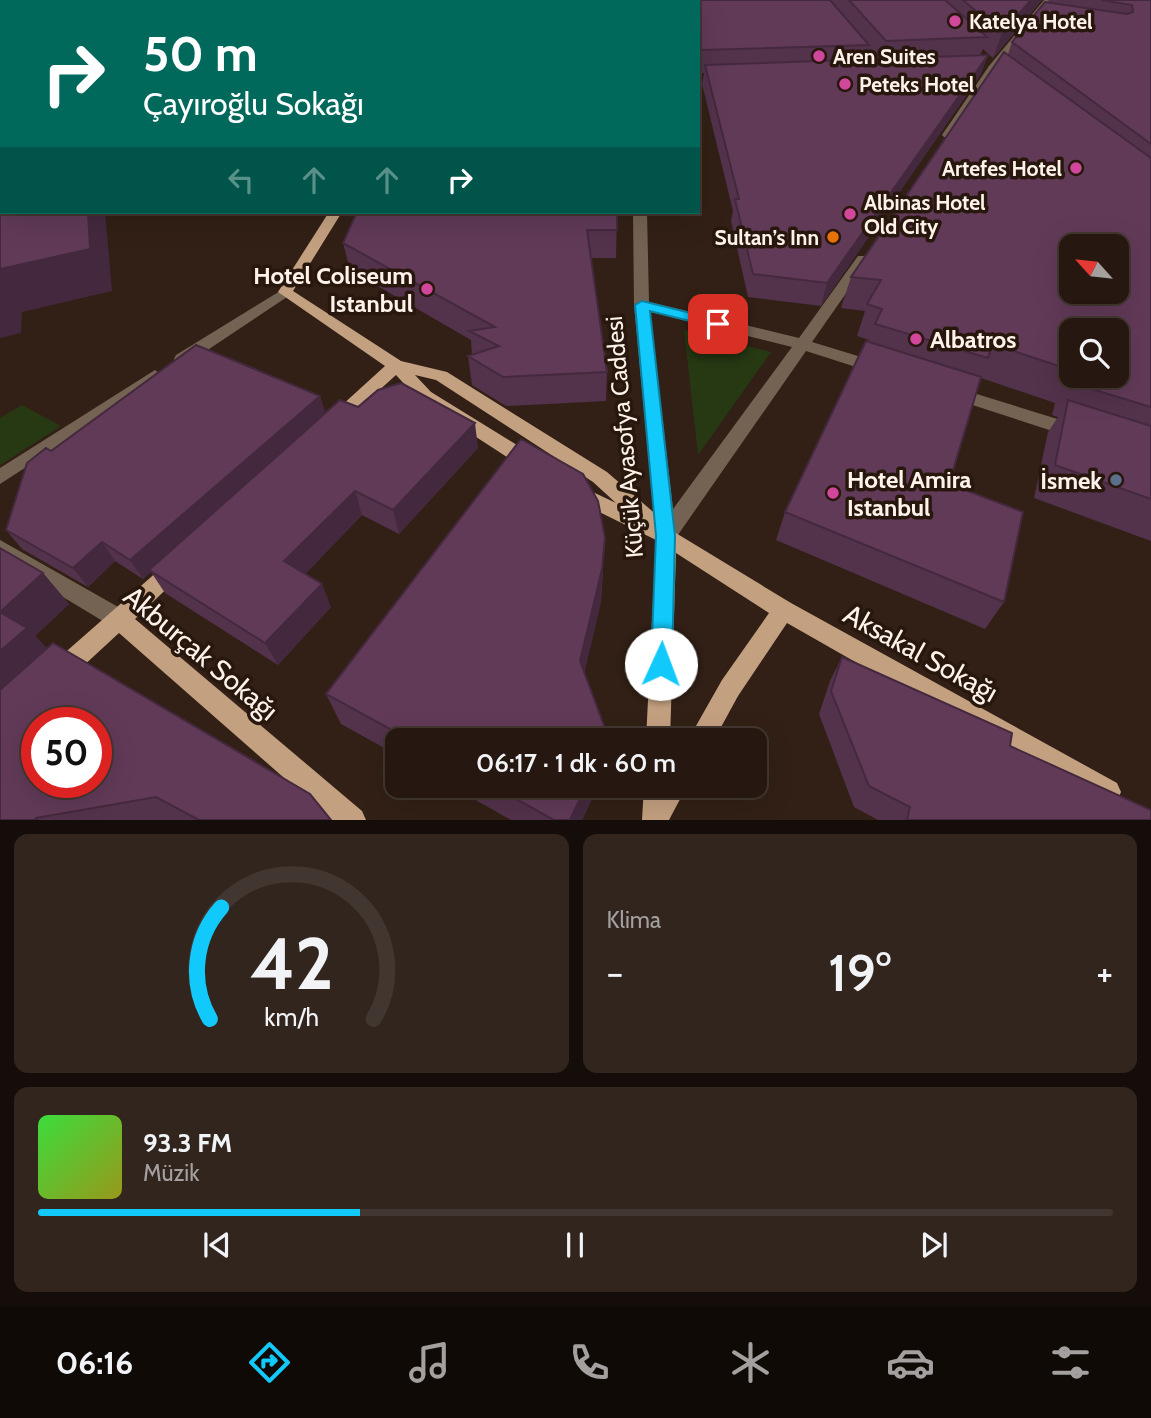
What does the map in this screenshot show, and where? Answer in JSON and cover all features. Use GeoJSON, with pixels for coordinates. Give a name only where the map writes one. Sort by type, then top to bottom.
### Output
{"type":"FeatureCollection","features":[{"type":"Feature","properties":{"kind":"main road"},"geometry":{"type":"LineString","coordinates":[[285,292],[334,214]]}},
{"type":"Feature","properties":{"kind":"main road","name":"Aksakal Sokağı"},"geometry":{"type":"LineString","coordinates":[[285,292],[396,366],[425,396],[591,501],[666,536],[783,610],[1127,803]]}},
{"type":"Feature","properties":{"kind":"main road"},"geometry":{"type":"LineString","coordinates":[[324,431],[396,366]]}},
{"type":"Feature","properties":{"kind":"main road","name":"Aksakal Sokağı"},"geometry":{"type":"LineString","coordinates":[[396,366],[441,376],[600,477],[666,536]]}},
{"type":"Feature","properties":{"kind":"main road","name":"Küçük Ayasofya Caddesi"},"geometry":{"type":"LineString","coordinates":[[658,728],[666,536]]}},
{"type":"Feature","properties":{"kind":"main road"},"geometry":{"type":"LineString","coordinates":[[40,690],[191,553]]}},
{"type":"Feature","properties":{"kind":"main road"},"geometry":{"type":"LineString","coordinates":[[707,728],[730,688],[783,610]]}},
{"type":"Feature","properties":{"kind":"main road","name":"Akburçak Sokağı"},"geometry":{"type":"LineString","coordinates":[[119,619],[353,820]]}},
{"type":"Feature","properties":{"kind":"main road"},"geometry":{"type":"LineString","coordinates":[[656,819],[657,798]]}},
{"type":"Feature","properties":{"kind":"main road"},"geometry":{"type":"LineString","coordinates":[[656,819],[667,798]]}},
{"type":"Feature","properties":{"kind":"street"},"geometry":{"type":"LineString","coordinates":[[941,145],[990,68],[1048,0]]}},
{"type":"Feature","properties":{"kind":"street"},"geometry":{"type":"LineString","coordinates":[[1032,20],[1044,22]]}},
{"type":"Feature","properties":{"kind":"street","name":"Küçük Ayasofya Caddesi"},"geometry":{"type":"LineString","coordinates":[[640,214],[642,305],[666,536]]}},
{"type":"Feature","properties":{"kind":"street"},"geometry":{"type":"LineString","coordinates":[[666,536],[706,474],[805,345],[873,245]]}},
{"type":"Feature","properties":{"kind":"street"},"geometry":{"type":"LineString","coordinates":[[0,477],[285,292]]}},
{"type":"Feature","properties":{"kind":"street"},"geometry":{"type":"LineString","coordinates":[[642,305],[805,345],[898,374]]}},
{"type":"Feature","properties":{"kind":"street"},"geometry":{"type":"LineString","coordinates":[[938,387],[1084,434]]}},
{"type":"Feature","properties":{"kind":"street","name":"Akburçak Sokağı"},"geometry":{"type":"LineString","coordinates":[[0,549],[119,619]]}},
{"type":"Feature","properties":{"kind":"green space"},"geometry":{"type":"Polygon","coordinates":[[[684,330],[771,352],[698,455],[684,330]]]}},
{"type":"Feature","properties":{"kind":"green space"},"geometry":{"type":"Polygon","coordinates":[[[22,405],[61,426],[0,465],[0,418],[22,405]]]}},
{"type":"Feature","properties":{"kind":"building"},"geometry":{"type":"Polygon","coordinates":[[[700,0],[830,0],[869,45],[702,50],[700,0]]]}},
{"type":"Feature","properties":{"kind":"building"},"geometry":{"type":"Polygon","coordinates":[[[849,0],[945,0],[987,37],[886,41],[849,0]]]}},
{"type":"Feature","properties":{"kind":"building"},"geometry":{"type":"Polygon","coordinates":[[[963,0],[1031,0],[1002,33],[963,0]]]}},
{"type":"Feature","properties":{"kind":"building"},"geometry":{"type":"Polygon","coordinates":[[[1101,0],[1151,0],[1151,144],[1012,42],[1045,2],[1127,14],[1133,12],[1132,5],[1101,0]]]}},
{"type":"Feature","properties":{"kind":"building"},"geometry":{"type":"Polygon","coordinates":[[[1004,52],[1151,158],[1151,407],[1088,388],[1129,388],[1129,318],[1059,318],[1059,366],[992,344],[988,358],[875,324],[882,309],[867,304],[881,280],[851,277],[1004,52]]]}},
{"type":"Feature","properties":{"kind":"building"},"geometry":{"type":"Polygon","coordinates":[[[988,55],[827,283],[753,274],[735,199],[739,199],[705,65],[988,55]]]}},
{"type":"Feature","properties":{"kind":"building"},"geometry":{"type":"Polygon","coordinates":[[[0,214],[88,214],[90,249],[0,269],[0,214]]]}},
{"type":"Feature","properties":{"kind":"building"},"geometry":{"type":"Polygon","coordinates":[[[356,214],[617,214],[617,230],[587,230],[607,372],[503,377],[468,356],[499,346],[469,331],[495,327],[343,243],[356,214]]]}},
{"type":"Feature","properties":{"kind":"building"},"geometry":{"type":"Polygon","coordinates":[[[866,341],[981,377],[949,484],[1023,512],[1004,602],[785,512],[866,341]]]}},
{"type":"Feature","properties":{"kind":"building"},"geometry":{"type":"Polygon","coordinates":[[[196,345],[320,396],[130,560],[102,542],[73,568],[6,530],[27,463],[46,448],[51,451],[196,345]]]}},
{"type":"Feature","properties":{"kind":"building"},"geometry":{"type":"Polygon","coordinates":[[[401,383],[475,423],[393,510],[355,491],[284,561],[322,584],[265,643],[149,570],[340,400],[358,407],[378,390],[401,383]]]}},
{"type":"Feature","properties":{"kind":"building"},"geometry":{"type":"Polygon","coordinates":[[[1068,400],[1151,426],[1151,499],[1055,465],[1068,400]]]}},
{"type":"Feature","properties":{"kind":"building"},"geometry":{"type":"Polygon","coordinates":[[[521,439],[583,474],[598,501],[605,538],[602,569],[580,661],[605,728],[388,728],[326,694],[521,439]]]}},
{"type":"Feature","properties":{"kind":"building"},"geometry":{"type":"Polygon","coordinates":[[[0,548],[43,573],[0,612],[0,548]]]}},
{"type":"Feature","properties":{"kind":"building"},"geometry":{"type":"Polygon","coordinates":[[[0,612],[27,628],[0,651],[0,612]]]}},
{"type":"Feature","properties":{"kind":"building"},"geometry":{"type":"Polygon","coordinates":[[[53,643],[310,794],[331,820],[199,820],[156,797],[36,818],[37,820],[0,820],[0,690],[53,643]]]}},
{"type":"Feature","properties":{"kind":"building"},"geometry":{"type":"Polygon","coordinates":[[[842,657],[1012,733],[1010,746],[1151,810],[1151,820],[907,820],[910,807],[869,786],[831,691],[842,657]]]}},
{"type":"Feature","properties":{"kind":"building"},"geometry":{"type":"Polygon","coordinates":[[[515,798],[580,798],[570,820],[554,820],[515,798]]]}},
{"type":"Feature","properties":{"kind":"place","name":"Katelya Hotel"},"geometry":{"type":"Point","coordinates":[955,21]}},
{"type":"Feature","properties":{"kind":"place","name":"Aren Suites"},"geometry":{"type":"Point","coordinates":[819,56]}},
{"type":"Feature","properties":{"kind":"place","name":"Peteks Hotel"},"geometry":{"type":"Point","coordinates":[845,84]}},
{"type":"Feature","properties":{"kind":"place","name":"Artefes Hotel"},"geometry":{"type":"Point","coordinates":[1076,168]}},
{"type":"Feature","properties":{"kind":"place","name":"Albinas Hotel Old City"},"geometry":{"type":"Point","coordinates":[850,214]}},
{"type":"Feature","properties":{"kind":"place","name":"Sultan’s Inn"},"geometry":{"type":"Point","coordinates":[833,237]}},
{"type":"Feature","properties":{"kind":"place","name":"Hotel Coliseum Istanbul"},"geometry":{"type":"Point","coordinates":[427,289]}},
{"type":"Feature","properties":{"kind":"place","name":"Albatros"},"geometry":{"type":"Point","coordinates":[916,339]}},
{"type":"Feature","properties":{"kind":"place","name":"İsmek"},"geometry":{"type":"Point","coordinates":[1116,480]}},
{"type":"Feature","properties":{"kind":"place","name":"Hotel Amira Istanbul"},"geometry":{"type":"Point","coordinates":[833,493]}},
{"type":"Feature","properties":{"kind":"route"},"geometry":{"type":"LineString","coordinates":[[661,664],[666,536],[642,305],[718,324]]}}]}
